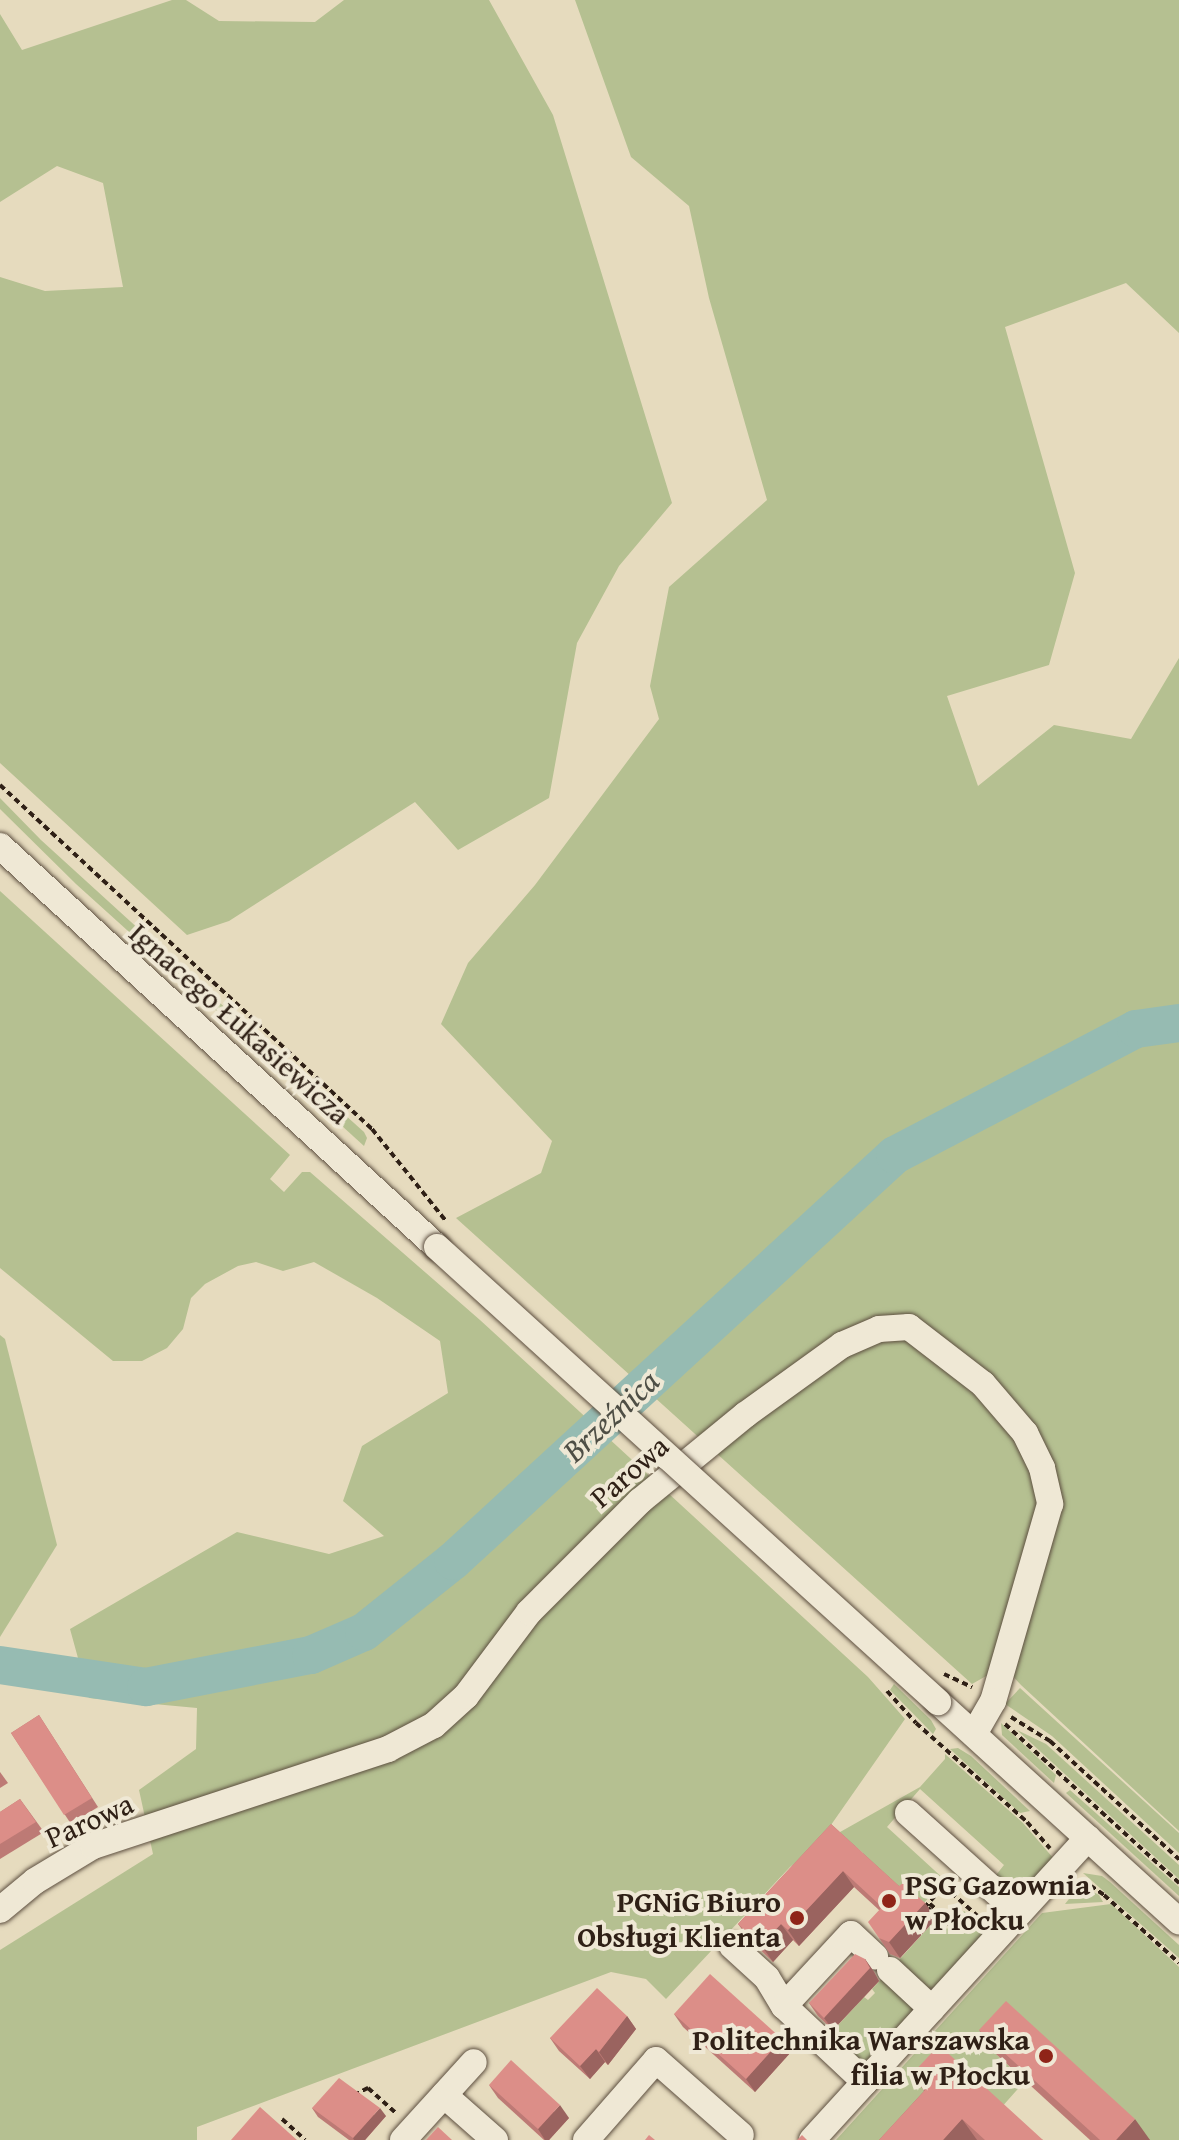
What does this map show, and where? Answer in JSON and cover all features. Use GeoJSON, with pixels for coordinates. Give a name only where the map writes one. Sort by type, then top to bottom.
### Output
{"type":"FeatureCollection","features":[{"type":"Feature","properties":{"kind":"street","name":"Ignacego Łukasiewicza"},"geometry":{"type":"LineString","coordinates":[[0,846],[445,1238],[974,1734]]}},
{"type":"Feature","properties":{"kind":"street","name":"Parowa"},"geometry":{"type":"LineString","coordinates":[[0,1910],[35,1881],[93,1846],[388,1749],[434,1725],[466,1696],[529,1612],[640,1501],[745,1415],[842,1345],[879,1329],[909,1327],[983,1384],[1025,1433],[1042,1468],[1050,1504],[993,1701],[974,1734]]}},
{"type":"Feature","properties":{"kind":"street"},"geometry":{"type":"LineString","coordinates":[[974,1734],[1179,1921]]}},
{"type":"Feature","properties":{"kind":"street"},"geometry":{"type":"LineString","coordinates":[[908,1813],[1019,1913]]}},
{"type":"Feature","properties":{"kind":"street"},"geometry":{"type":"LineString","coordinates":[[812,2140],[1088,1838]]}},
{"type":"Feature","properties":{"kind":"street"},"geometry":{"type":"LineString","coordinates":[[784,2006],[851,1934],[932,2009]]}},
{"type":"Feature","properties":{"kind":"street"},"geometry":{"type":"LineString","coordinates":[[732,1946],[767,1978],[784,2006],[865,2082]]}},
{"type":"Feature","properties":{"kind":"street"},"geometry":{"type":"LineString","coordinates":[[586,2140],[656,2060],[741,2135]]}},
{"type":"Feature","properties":{"kind":"street"},"geometry":{"type":"LineString","coordinates":[[408,2134],[474,2062]]}},
{"type":"Feature","properties":{"kind":"street"},"geometry":{"type":"LineString","coordinates":[[444,2095],[495,2140]]}},
{"type":"Feature","properties":{"kind":"path"},"geometry":{"type":"LineString","coordinates":[[0,785],[372,1129],[445,1238]]}},
{"type":"Feature","properties":{"kind":"path"},"geometry":{"type":"LineString","coordinates":[[879,1681],[916,1723],[1027,1822],[1064,1864],[1104,1895],[1179,1963]]}},
{"type":"Feature","properties":{"kind":"path"},"geometry":{"type":"LineString","coordinates":[[993,1701],[1019,1724],[1050,1741],[1179,1859]]}},
{"type":"Feature","properties":{"kind":"path"},"geometry":{"type":"LineString","coordinates":[[993,1701],[999,1718],[1179,1883]]}},
{"type":"Feature","properties":{"kind":"path"},"geometry":{"type":"LineString","coordinates":[[926,1906],[944,1886],[999,1936]]}},
{"type":"Feature","properties":{"kind":"path"},"geometry":{"type":"LineString","coordinates":[[926,1906],[949,1921],[946,1925],[926,1906]]}},
{"type":"Feature","properties":{"kind":"path"},"geometry":{"type":"LineString","coordinates":[[354,2095],[368,2088],[408,2134]]}},
{"type":"Feature","properties":{"kind":"path"},"geometry":{"type":"LineString","coordinates":[[282,2119],[305,2140]]}},
{"type":"Feature","properties":{"kind":"path"},"geometry":{"type":"LineString","coordinates":[[289,2138],[295,2131]]}},
{"type":"Feature","properties":{"kind":"green space"},"geometry":{"type":"Polygon","coordinates":[[[172,0],[186,0],[219,21],[315,22],[344,0],[489,0],[553,115],[672,503],[619,566],[577,643],[549,798],[458,850],[415,802],[229,921],[187,935],[0,763],[0,277],[45,291],[123,287],[103,183],[57,166],[0,202],[0,14],[22,50],[172,0]]]}},
{"type":"Feature","properties":{"kind":"green space"},"geometry":{"type":"Polygon","coordinates":[[[575,0],[1179,0],[1179,333],[1126,283],[1005,327],[1075,573],[1049,665],[947,696],[978,786],[1054,725],[1131,739],[1179,658],[1179,1831],[1007,1670],[1018,1658],[972,1684],[456,1218],[541,1173],[552,1141],[441,1024],[468,963],[535,885],[659,719],[650,686],[669,587],[767,500],[709,298],[689,206],[631,157],[575,0]]]}},
{"type":"Feature","properties":{"kind":"green space"},"geometry":{"type":"Polygon","coordinates":[[[0,798],[41,840],[287,1064],[273,1062],[76,884],[0,809],[0,798]]]}},
{"type":"Feature","properties":{"kind":"green space"},"geometry":{"type":"Polygon","coordinates":[[[0,891],[290,1155],[270,1179],[284,1192],[302,1172],[310,1172],[480,1320],[868,1677],[905,1719],[817,1845],[920,1787],[945,1759],[945,1754],[1023,1823],[1054,1859],[1022,1891],[1010,1890],[996,1875],[1004,1865],[920,1789],[887,1827],[945,1880],[921,1906],[860,1857],[863,1853],[855,1846],[809,1852],[790,1867],[666,1999],[646,1979],[611,1972],[197,2127],[197,2140],[0,2140],[0,1950],[153,1854],[139,1790],[196,1749],[197,1708],[89,1698],[70,1629],[237,1532],[329,1554],[384,1536],[343,1501],[362,1446],[448,1393],[440,1341],[377,1298],[314,1262],[283,1271],[256,1262],[238,1266],[205,1284],[191,1298],[183,1329],[167,1348],[142,1361],[113,1361],[0,1268],[0,891]]]}},
{"type":"Feature","properties":{"kind":"green space"},"geometry":{"type":"Polygon","coordinates":[[[305,1079],[364,1132],[367,1138],[364,1146],[308,1095],[305,1079]]]}},
{"type":"Feature","properties":{"kind":"green space"},"geometry":{"type":"Polygon","coordinates":[[[0,1335],[5,1339],[57,1545],[0,1637],[0,1335]]]}},
{"type":"Feature","properties":{"kind":"green space"},"geometry":{"type":"Polygon","coordinates":[[[894,1684],[931,1720],[936,1729],[933,1734],[890,1690],[894,1684]]]}},
{"type":"Feature","properties":{"kind":"green space"},"geometry":{"type":"Polygon","coordinates":[[[1020,1688],[1179,1833],[1179,1853],[1052,1736],[1005,1704],[1020,1688]]]}},
{"type":"Feature","properties":{"kind":"green space"},"geometry":{"type":"Polygon","coordinates":[[[1001,1723],[1056,1775],[1054,1783],[1002,1735],[1001,1723]]]}},
{"type":"Feature","properties":{"kind":"green space"},"geometry":{"type":"Polygon","coordinates":[[[1017,1730],[1046,1744],[1179,1865],[1179,1879],[1017,1730]]]}},
{"type":"Feature","properties":{"kind":"green space"},"geometry":{"type":"Polygon","coordinates":[[[958,1748],[971,1756],[1030,1811],[1020,1813],[950,1749],[958,1748]]]}},
{"type":"Feature","properties":{"kind":"green space"},"geometry":{"type":"Polygon","coordinates":[[[1070,1790],[1179,1887],[1179,1896],[1066,1793],[1070,1790]]]}},
{"type":"Feature","properties":{"kind":"green space"},"geometry":{"type":"Polygon","coordinates":[[[1083,1873],[1102,1876],[1110,1882],[1179,1945],[1179,1958],[1083,1873]]]}},
{"type":"Feature","properties":{"kind":"green space"},"geometry":{"type":"Polygon","coordinates":[[[1080,1885],[1099,1895],[1103,1902],[1065,1904],[1080,1885]]]}},
{"type":"Feature","properties":{"kind":"green space","name":"Politechnika Warszawska filia w Płocku"},"geometry":{"type":"Polygon","coordinates":[[[1111,1904],[1179,1967],[1179,2140],[1148,2140],[996,2054],[1025,2081],[1000,2109],[919,2140],[836,2140],[1042,1913],[1111,1904]]]}},
{"type":"Feature","properties":{"kind":"green space"},"geometry":{"type":"Polygon","coordinates":[[[964,1911],[987,1931],[935,1988],[928,1989],[899,1960],[936,1919],[947,1929],[964,1911]]]}},
{"type":"Feature","properties":{"kind":"green space"},"geometry":{"type":"Polygon","coordinates":[[[883,1977],[912,2005],[913,2010],[863,2065],[828,2036],[864,1997],[868,2000],[875,1993],[872,1989],[883,1977]]]}},
{"type":"Feature","properties":{"kind":"building"},"geometry":{"type":"Polygon","coordinates":[[[39,1715],[92,1798],[64,1815],[11,1733],[39,1715]]]}},
{"type":"Feature","properties":{"kind":"building"},"geometry":{"type":"Polygon","coordinates":[[[20,1799],[36,1822],[0,1844],[0,1812],[20,1799]]]}},
{"type":"Feature","properties":{"kind":"building"},"geometry":{"type":"Polygon","coordinates":[[[831,1824],[899,1886],[903,1883],[925,1903],[889,1942],[879,1938],[868,1922],[882,1907],[843,1871],[788,1930],[781,1924],[761,1945],[738,1924],[831,1824]]]}},
{"type":"Feature","properties":{"kind":"building"},"geometry":{"type":"Polygon","coordinates":[[[855,1954],[865,1959],[870,1968],[824,2018],[809,2003],[855,1954]]]}},
{"type":"Feature","properties":{"kind":"building"},"geometry":{"type":"Polygon","coordinates":[[[710,1974],[782,2039],[746,2079],[674,2014],[710,1974]]]}},
{"type":"Feature","properties":{"kind":"building"},"geometry":{"type":"Polygon","coordinates":[[[597,1988],[627,2016],[599,2052],[596,2049],[580,2066],[550,2038],[597,1988]]]}},
{"type":"Feature","properties":{"kind":"building"},"geometry":{"type":"Polygon","coordinates":[[[1006,2001],[1135,2119],[1116,2140],[1100,2140],[979,2030],[1006,2001]]]}},
{"type":"Feature","properties":{"kind":"building"},"geometry":{"type":"Polygon","coordinates":[[[939,2045],[1043,2140],[985,2140],[962,2119],[943,2140],[879,2140],[927,2088],[912,2074],[939,2045]]]}},
{"type":"Feature","properties":{"kind":"building"},"geometry":{"type":"Polygon","coordinates":[[[511,2060],[560,2105],[538,2129],[489,2085],[511,2060]]]}},
{"type":"Feature","properties":{"kind":"building"},"geometry":{"type":"Polygon","coordinates":[[[339,2078],[380,2108],[353,2138],[312,2108],[339,2078]]]}},
{"type":"Feature","properties":{"kind":"building"},"geometry":{"type":"Polygon","coordinates":[[[260,2107],[297,2140],[231,2140],[260,2107]]]}},
{"type":"Feature","properties":{"kind":"building"},"geometry":{"type":"Polygon","coordinates":[[[438,2127],[452,2140],[426,2140],[438,2127]]]}},
{"type":"Feature","properties":{"kind":"waterway","name":"Brzeźnica"},"geometry":{"type":"LineString","coordinates":[[0,1665],[146,1687],[311,1655],[364,1632],[453,1561],[895,1155],[1136,1029],[1179,1023]]}},
{"type":"Feature","properties":{"kind":"place","name":"PSG Gazownia w Płocku"},"geometry":{"type":"Point","coordinates":[889,1901]}},
{"type":"Feature","properties":{"kind":"place","name":"PGNiG Biuro Obsługi Klienta"},"geometry":{"type":"Point","coordinates":[797,1918]}},
{"type":"Feature","properties":{"kind":"place","name":"Politechnika Warszawska filia w Płocku"},"geometry":{"type":"Point","coordinates":[1046,2056]}}]}
